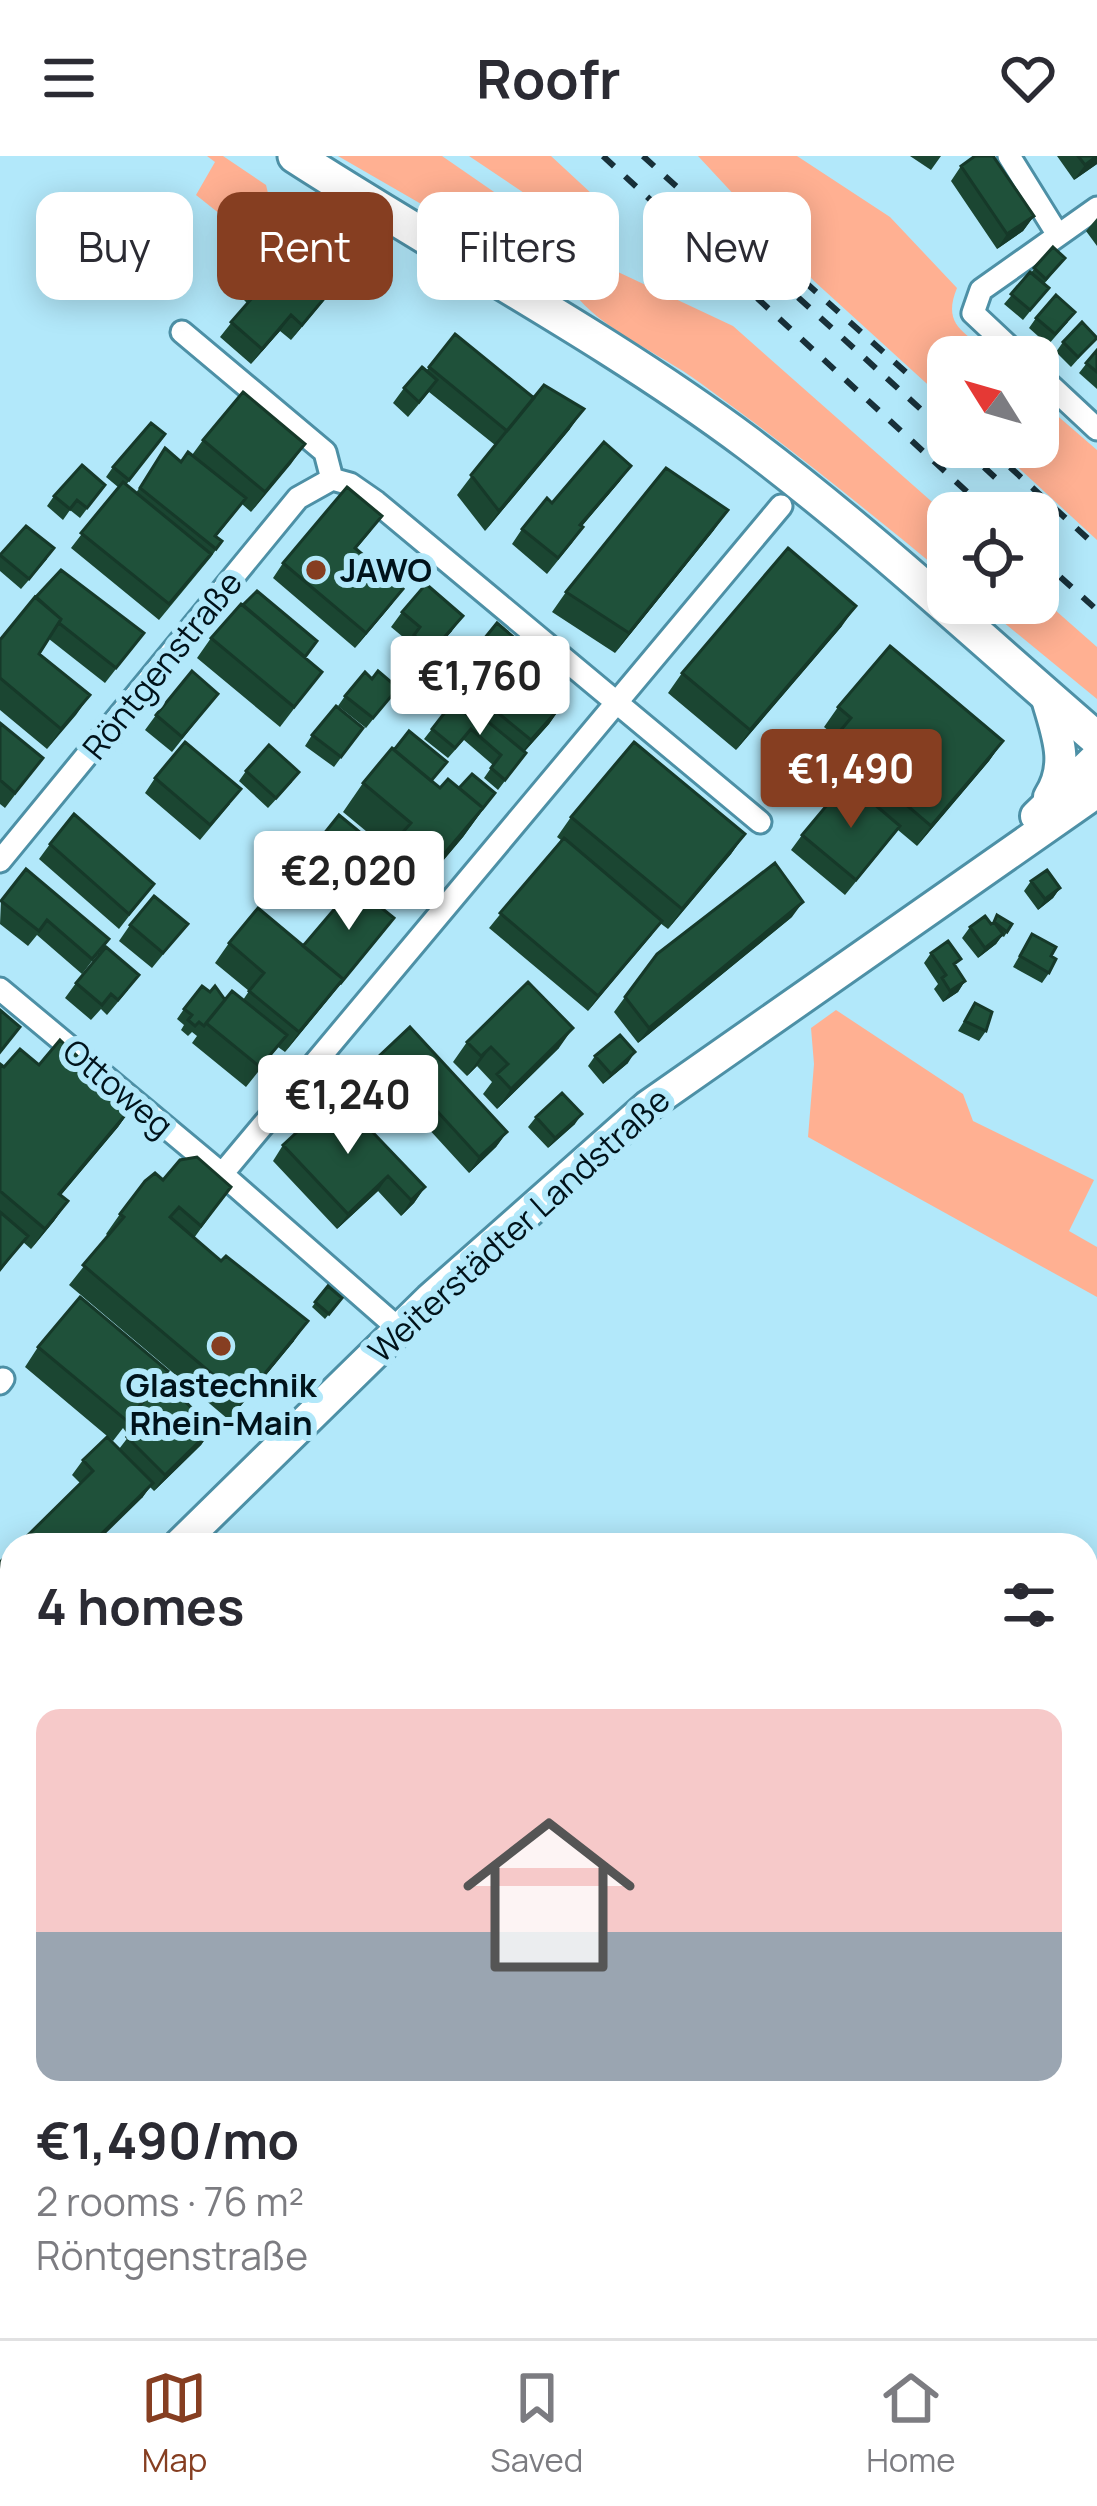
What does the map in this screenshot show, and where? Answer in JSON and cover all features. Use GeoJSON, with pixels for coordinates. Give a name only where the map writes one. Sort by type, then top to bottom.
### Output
{"type":"FeatureCollection","features":[{"type":"Feature","properties":{"kind":"main road"},"geometry":{"type":"LineString","coordinates":[[295,156],[679,395],[748,444],[944,603],[1097,739]]}},
{"type":"Feature","properties":{"kind":"street"},"geometry":{"type":"LineString","coordinates":[[1009,156],[1058,235]]}},
{"type":"Feature","properties":{"kind":"street"},"geometry":{"type":"LineString","coordinates":[[998,336],[973,313],[981,290],[1097,208]]}},
{"type":"Feature","properties":{"kind":"street"},"geometry":{"type":"LineString","coordinates":[[182,332],[326,452],[332,479],[350,484],[376,502],[760,822]]}},
{"type":"Feature","properties":{"kind":"street"},"geometry":{"type":"LineString","coordinates":[[1059,394],[1097,429]]}},
{"type":"Feature","properties":{"kind":"street","name":"Röntgenstraße"},"geometry":{"type":"LineString","coordinates":[[0,860],[298,498],[332,479]]}},
{"type":"Feature","properties":{"kind":"street"},"geometry":{"type":"LineString","coordinates":[[222,1174],[781,506]]}},
{"type":"Feature","properties":{"kind":"street"},"geometry":{"type":"LineString","coordinates":[[1038,814],[1061,779],[1063,758],[1046,695]]}},
{"type":"Feature","properties":{"kind":"street","name":"Weiterstädter Landstraße"},"geometry":{"type":"LineString","coordinates":[[1003,856],[1038,814],[1097,758]]}},
{"type":"Feature","properties":{"kind":"street","name":"Weiterstädter Landstraße"},"geometry":{"type":"LineString","coordinates":[[191,1533],[399,1329],[648,1106],[1097,792]]}},
{"type":"Feature","properties":{"kind":"street","name":"Ottoweg"},"geometry":{"type":"LineString","coordinates":[[0,989],[399,1329]]}},
{"type":"Feature","properties":{"kind":"shaded area"},"geometry":{"type":"Polygon","coordinates":[[[207,156],[223,156],[266,185],[268,192],[217,192],[217,212],[196,195],[215,162],[207,156]]]}},
{"type":"Feature","properties":{"kind":"shaded area"},"geometry":{"type":"Polygon","coordinates":[[[338,156],[442,156],[494,192],[417,192],[417,202],[338,156]]]}},
{"type":"Feature","properties":{"kind":"shaded area"},"geometry":{"type":"Polygon","coordinates":[[[469,156],[551,156],[590,192],[523,192],[469,156]]]}},
{"type":"Feature","properties":{"kind":"shaded area"},"geometry":{"type":"Polygon","coordinates":[[[698,156],[797,156],[890,217],[957,288],[952,313],[969,336],[927,336],[927,384],[811,278],[811,192],[731,192],[698,156]]]}},
{"type":"Feature","properties":{"kind":"shaded area"},"geometry":{"type":"Polygon","coordinates":[[[619,272],[643,284],[643,300],[678,300],[733,326],[927,497],[927,560],[763,429],[580,300],[619,300],[619,272]]]}},
{"type":"Feature","properties":{"kind":"shaded area"},"geometry":{"type":"Polygon","coordinates":[[[1059,417],[1097,450],[1097,540],[1059,505],[1059,492],[1045,492],[1019,468],[1059,468],[1059,417]]]}},
{"type":"Feature","properties":{"kind":"shaded area"},"geometry":{"type":"Polygon","coordinates":[[[1059,614],[1097,647],[1097,699],[1006,624],[1059,624],[1059,614]]]}},
{"type":"Feature","properties":{"kind":"shaded area"},"geometry":{"type":"Polygon","coordinates":[[[836,1010],[963,1094],[973,1121],[1094,1180],[1069,1231],[1097,1247],[1097,1297],[808,1137],[814,1064],[811,1028],[836,1010]]]}},
{"type":"Feature","properties":{"kind":"building"},"geometry":{"type":"Polygon","coordinates":[[[975,156],[993,156],[1034,216],[1007,234],[961,166],[975,156]]]}},
{"type":"Feature","properties":{"kind":"building"},"geometry":{"type":"Polygon","coordinates":[[[1053,247],[1065,258],[1046,279],[1034,268],[1053,247]]]}},
{"type":"Feature","properties":{"kind":"building"},"geometry":{"type":"Polygon","coordinates":[[[1030,272],[1049,288],[1030,310],[1011,294],[1030,272]]]}},
{"type":"Feature","properties":{"kind":"building"},"geometry":{"type":"Polygon","coordinates":[[[1056,295],[1075,312],[1055,334],[1036,318],[1056,295]]]}},
{"type":"Feature","properties":{"kind":"building"},"geometry":{"type":"Polygon","coordinates":[[[250,300],[323,300],[302,325],[291,315],[262,349],[231,322],[250,300]]]}},
{"type":"Feature","properties":{"kind":"building"},"geometry":{"type":"Polygon","coordinates":[[[1082,322],[1097,338],[1078,357],[1063,342],[1082,322]]]}},
{"type":"Feature","properties":{"kind":"building"},"geometry":{"type":"Polygon","coordinates":[[[455,334],[534,398],[507,431],[429,367],[455,334]]]}},
{"type":"Feature","properties":{"kind":"building"},"geometry":{"type":"Polygon","coordinates":[[[1097,350],[1097,372],[1086,363],[1097,350]]]}},
{"type":"Feature","properties":{"kind":"building"},"geometry":{"type":"Polygon","coordinates":[[[422,367],[437,380],[419,402],[404,388],[422,367]]]}},
{"type":"Feature","properties":{"kind":"building"},"geometry":{"type":"Polygon","coordinates":[[[544,385],[584,409],[499,511],[471,475],[544,385]]]}},
{"type":"Feature","properties":{"kind":"building"},"geometry":{"type":"Polygon","coordinates":[[[243,392],[305,444],[265,492],[203,440],[243,392]]]}},
{"type":"Feature","properties":{"kind":"building"},"geometry":{"type":"Polygon","coordinates":[[[151,423],[165,434],[129,480],[113,467],[151,423]]]}},
{"type":"Feature","properties":{"kind":"building"},"geometry":{"type":"Polygon","coordinates":[[[604,442],[631,466],[558,558],[522,529],[547,498],[552,503],[604,442]]]}},
{"type":"Feature","properties":{"kind":"building"},"geometry":{"type":"Polygon","coordinates":[[[165,448],[181,462],[188,452],[246,498],[215,536],[222,541],[216,549],[140,488],[165,448]]]}},
{"type":"Feature","properties":{"kind":"building"},"geometry":{"type":"Polygon","coordinates":[[[82,465],[105,485],[87,508],[77,500],[70,509],[54,496],[82,465]]]}},
{"type":"Feature","properties":{"kind":"building"},"geometry":{"type":"Polygon","coordinates":[[[666,468],[728,510],[629,633],[566,592],[666,468]]]}},
{"type":"Feature","properties":{"kind":"building"},"geometry":{"type":"Polygon","coordinates":[[[123,482],[211,554],[169,604],[81,533],[123,482]]]}},
{"type":"Feature","properties":{"kind":"building","name":"JAWO"},"geometry":{"type":"Polygon","coordinates":[[[347,487],[382,516],[355,548],[403,589],[366,633],[283,563],[347,487]]]}},
{"type":"Feature","properties":{"kind":"building"},"geometry":{"type":"Polygon","coordinates":[[[26,526],[54,548],[29,579],[0,555],[26,526]]]}},
{"type":"Feature","properties":{"kind":"building"},"geometry":{"type":"Polygon","coordinates":[[[788,548],[856,606],[750,730],[682,673],[788,548]]]}},
{"type":"Feature","properties":{"kind":"building"},"geometry":{"type":"Polygon","coordinates":[[[61,570],[144,633],[116,668],[59,623],[61,619],[36,597],[61,570]]]}},
{"type":"Feature","properties":{"kind":"building"},"geometry":{"type":"Polygon","coordinates":[[[426,584],[463,616],[432,651],[414,635],[420,627],[402,612],[426,584]]]}},
{"type":"Feature","properties":{"kind":"building"},"geometry":{"type":"Polygon","coordinates":[[[257,591],[317,641],[305,657],[243,605],[257,591]]]}},
{"type":"Feature","properties":{"kind":"building"},"geometry":{"type":"Polygon","coordinates":[[[35,597],[61,619],[39,654],[90,695],[61,729],[0,678],[0,640],[35,597]]]}},
{"type":"Feature","properties":{"kind":"building"},"geometry":{"type":"Polygon","coordinates":[[[241,604],[322,672],[294,707],[211,638],[241,604]]]}},
{"type":"Feature","properties":{"kind":"building"},"geometry":{"type":"Polygon","coordinates":[[[497,623],[524,646],[498,677],[471,655],[497,623]]]}},
{"type":"Feature","properties":{"kind":"building"},"geometry":{"type":"Polygon","coordinates":[[[890,646],[1003,741],[931,826],[883,785],[892,774],[840,731],[851,718],[838,707],[890,646]]]}},
{"type":"Feature","properties":{"kind":"building"},"geometry":{"type":"Polygon","coordinates":[[[517,667],[563,704],[531,740],[486,703],[517,667]]]}},
{"type":"Feature","properties":{"kind":"building"},"geometry":{"type":"Polygon","coordinates":[[[192,671],[218,694],[182,737],[156,715],[192,671]]]}},
{"type":"Feature","properties":{"kind":"building"},"geometry":{"type":"Polygon","coordinates":[[[378,671],[398,688],[373,718],[345,696],[365,672],[372,679],[378,671]]]}},
{"type":"Feature","properties":{"kind":"building"},"geometry":{"type":"Polygon","coordinates":[[[453,702],[476,723],[481,716],[526,753],[505,780],[491,768],[501,755],[471,729],[455,748],[432,729],[453,702]]]}},
{"type":"Feature","properties":{"kind":"building"},"geometry":{"type":"Polygon","coordinates":[[[336,706],[363,728],[341,757],[312,735],[336,706]]]}},
{"type":"Feature","properties":{"kind":"building"},"geometry":{"type":"Polygon","coordinates":[[[0,723],[43,758],[15,793],[0,780],[0,723]]]}},
{"type":"Feature","properties":{"kind":"building"},"geometry":{"type":"Polygon","coordinates":[[[409,731],[447,762],[431,781],[394,750],[409,731]]]}},
{"type":"Feature","properties":{"kind":"building"},"geometry":{"type":"Polygon","coordinates":[[[185,742],[241,789],[210,825],[155,778],[185,742]]]}},
{"type":"Feature","properties":{"kind":"building"},"geometry":{"type":"Polygon","coordinates":[[[634,742],[745,834],[682,909],[571,817],[634,742]]]}},
{"type":"Feature","properties":{"kind":"building"},"geometry":{"type":"Polygon","coordinates":[[[269,745],[299,772],[276,798],[246,771],[269,745]]]}},
{"type":"Feature","properties":{"kind":"building"},"geometry":{"type":"Polygon","coordinates":[[[392,748],[440,788],[448,779],[483,808],[438,861],[403,832],[411,823],[363,783],[392,748]]]}},
{"type":"Feature","properties":{"kind":"building"},"geometry":{"type":"Polygon","coordinates":[[[472,774],[495,793],[483,808],[459,788],[472,774]]]}},
{"type":"Feature","properties":{"kind":"building"},"geometry":{"type":"Polygon","coordinates":[[[847,781],[900,826],[856,880],[802,835],[847,781]]]}},
{"type":"Feature","properties":{"kind":"building"},"geometry":{"type":"Polygon","coordinates":[[[74,814],[154,884],[129,914],[50,844],[74,814]]]}},
{"type":"Feature","properties":{"kind":"building"},"geometry":{"type":"Polygon","coordinates":[[[339,815],[379,848],[362,867],[323,835],[339,815]]]}},
{"type":"Feature","properties":{"kind":"building"},"geometry":{"type":"Polygon","coordinates":[[[564,838],[662,921],[598,996],[500,913],[564,838]]]}},
{"type":"Feature","properties":{"kind":"building"},"geometry":{"type":"Polygon","coordinates":[[[399,858],[425,880],[411,897],[385,875],[399,858]]]}},
{"type":"Feature","properties":{"kind":"building"},"geometry":{"type":"Polygon","coordinates":[[[775,863],[803,902],[649,1028],[625,997],[657,954],[775,863]]]}},
{"type":"Feature","properties":{"kind":"building"},"geometry":{"type":"Polygon","coordinates":[[[26,869],[109,939],[92,959],[47,920],[39,931],[1,901],[26,869]]]}},
{"type":"Feature","properties":{"kind":"building"},"geometry":{"type":"Polygon","coordinates":[[[1047,870],[1060,888],[1045,899],[1031,881],[1047,870]]]}},
{"type":"Feature","properties":{"kind":"building"},"geometry":{"type":"Polygon","coordinates":[[[354,886],[394,918],[340,984],[343,979],[303,946],[354,886]]]}},
{"type":"Feature","properties":{"kind":"building"},"geometry":{"type":"Polygon","coordinates":[[[154,896],[188,924],[163,953],[130,925],[154,896]]]}},
{"type":"Feature","properties":{"kind":"building"},"geometry":{"type":"Polygon","coordinates":[[[258,908],[343,979],[299,1032],[249,991],[264,973],[229,943],[258,908]]]}},
{"type":"Feature","properties":{"kind":"building"},"geometry":{"type":"Polygon","coordinates":[[[997,915],[1012,924],[1007,932],[994,922],[997,915]]]}},
{"type":"Feature","properties":{"kind":"building"},"geometry":{"type":"Polygon","coordinates":[[[985,916],[1003,934],[985,948],[970,927],[985,916]]]}},
{"type":"Feature","properties":{"kind":"building"},"geometry":{"type":"Polygon","coordinates":[[[1032,934],[1056,947],[1049,973],[1020,956],[1032,934]]]}},
{"type":"Feature","properties":{"kind":"building"},"geometry":{"type":"Polygon","coordinates":[[[948,941],[961,959],[954,964],[965,981],[950,991],[931,953],[948,941]]]}},
{"type":"Feature","properties":{"kind":"building"},"geometry":{"type":"Polygon","coordinates":[[[106,947],[139,975],[118,1000],[111,994],[102,1005],[76,983],[106,947]]]}},
{"type":"Feature","properties":{"kind":"building"},"geometry":{"type":"Polygon","coordinates":[[[528,982],[573,1028],[511,1089],[497,1074],[508,1064],[491,1047],[481,1056],[467,1042],[528,982]]]}},
{"type":"Feature","properties":{"kind":"building"},"geometry":{"type":"Polygon","coordinates":[[[202,986],[210,992],[215,986],[225,1000],[204,1026],[199,1022],[195,1026],[184,1009],[202,986]]]}},
{"type":"Feature","properties":{"kind":"building"},"geometry":{"type":"Polygon","coordinates":[[[232,991],[287,1035],[260,1067],[206,1023],[232,991]]]}},
{"type":"Feature","properties":{"kind":"building"},"geometry":{"type":"Polygon","coordinates":[[[975,1003],[992,1012],[986,1031],[965,1021],[975,1003]]]}},
{"type":"Feature","properties":{"kind":"building"},"geometry":{"type":"Polygon","coordinates":[[[0,1010],[20,1027],[0,1052],[0,1010]]]}},
{"type":"Feature","properties":{"kind":"building"},"geometry":{"type":"Polygon","coordinates":[[[410,1027],[507,1132],[479,1157],[416,1088],[410,1094],[377,1058],[410,1027]]]}},
{"type":"Feature","properties":{"kind":"building"},"geometry":{"type":"Polygon","coordinates":[[[620,1035],[635,1052],[611,1074],[595,1056],[620,1035]]]}},
{"type":"Feature","properties":{"kind":"building"},"geometry":{"type":"Polygon","coordinates":[[[60,1040],[132,1107],[59,1194],[68,1201],[45,1229],[0,1191],[0,1064],[4,1067],[20,1049],[39,1065],[60,1040]]]}},
{"type":"Feature","properties":{"kind":"building"},"geometry":{"type":"Polygon","coordinates":[[[562,1093],[582,1114],[555,1138],[536,1117],[562,1093]]]}},
{"type":"Feature","properties":{"kind":"building"},"geometry":{"type":"Polygon","coordinates":[[[337,1095],[425,1187],[411,1200],[388,1176],[348,1214],[283,1145],[337,1095]]]}},
{"type":"Feature","properties":{"kind":"building"},"geometry":{"type":"Polygon","coordinates":[[[197,1157],[231,1187],[201,1226],[179,1207],[170,1217],[221,1261],[226,1256],[308,1321],[243,1400],[83,1265],[124,1217],[120,1214],[145,1181],[155,1173],[163,1180],[180,1160],[197,1157]]]}},
{"type":"Feature","properties":{"kind":"building"},"geometry":{"type":"Polygon","coordinates":[[[0,1212],[28,1236],[0,1269],[0,1212]]]}},
{"type":"Feature","properties":{"kind":"building"},"geometry":{"type":"Polygon","coordinates":[[[328,1286],[342,1298],[329,1314],[315,1302],[328,1286]]]}},
{"type":"Feature","properties":{"kind":"building"},"geometry":{"type":"Polygon","coordinates":[[[80,1297],[168,1371],[127,1421],[38,1347],[80,1297]]]}},
{"type":"Feature","properties":{"kind":"building"},"geometry":{"type":"Polygon","coordinates":[[[157,1385],[168,1396],[174,1390],[212,1429],[165,1475],[127,1437],[142,1423],[133,1414],[157,1385]]]}},
{"type":"Feature","properties":{"kind":"building"},"geometry":{"type":"Polygon","coordinates":[[[107,1437],[153,1483],[102,1533],[30,1533],[93,1471],[83,1460],[107,1437]]]}},
{"type":"Feature","properties":{"kind":"railway"},"geometry":{"type":"LineString","coordinates":[[603,156],[967,492]]}},
{"type":"Feature","properties":{"kind":"railway"},"geometry":{"type":"LineString","coordinates":[[643,156],[927,415]]}},
{"type":"Feature","properties":{"kind":"railway"},"geometry":{"type":"LineString","coordinates":[[811,287],[908,374]]}},
{"type":"Feature","properties":{"kind":"railway"},"geometry":{"type":"LineString","coordinates":[[985,468],[999,481]]}},
{"type":"Feature","properties":{"kind":"railway"},"geometry":{"type":"LineString","coordinates":[[1011,468],[1097,547]]}},
{"type":"Feature","properties":{"kind":"railway"},"geometry":{"type":"LineString","coordinates":[[1059,576],[1097,610]]}},
{"type":"Feature","properties":{"kind":"place","name":"JAWO"},"geometry":{"type":"Point","coordinates":[316,570]}},
{"type":"Feature","properties":{"kind":"place","name":"Glastechnik Rhein-Main"},"geometry":{"type":"Point","coordinates":[221,1346]}}]}
